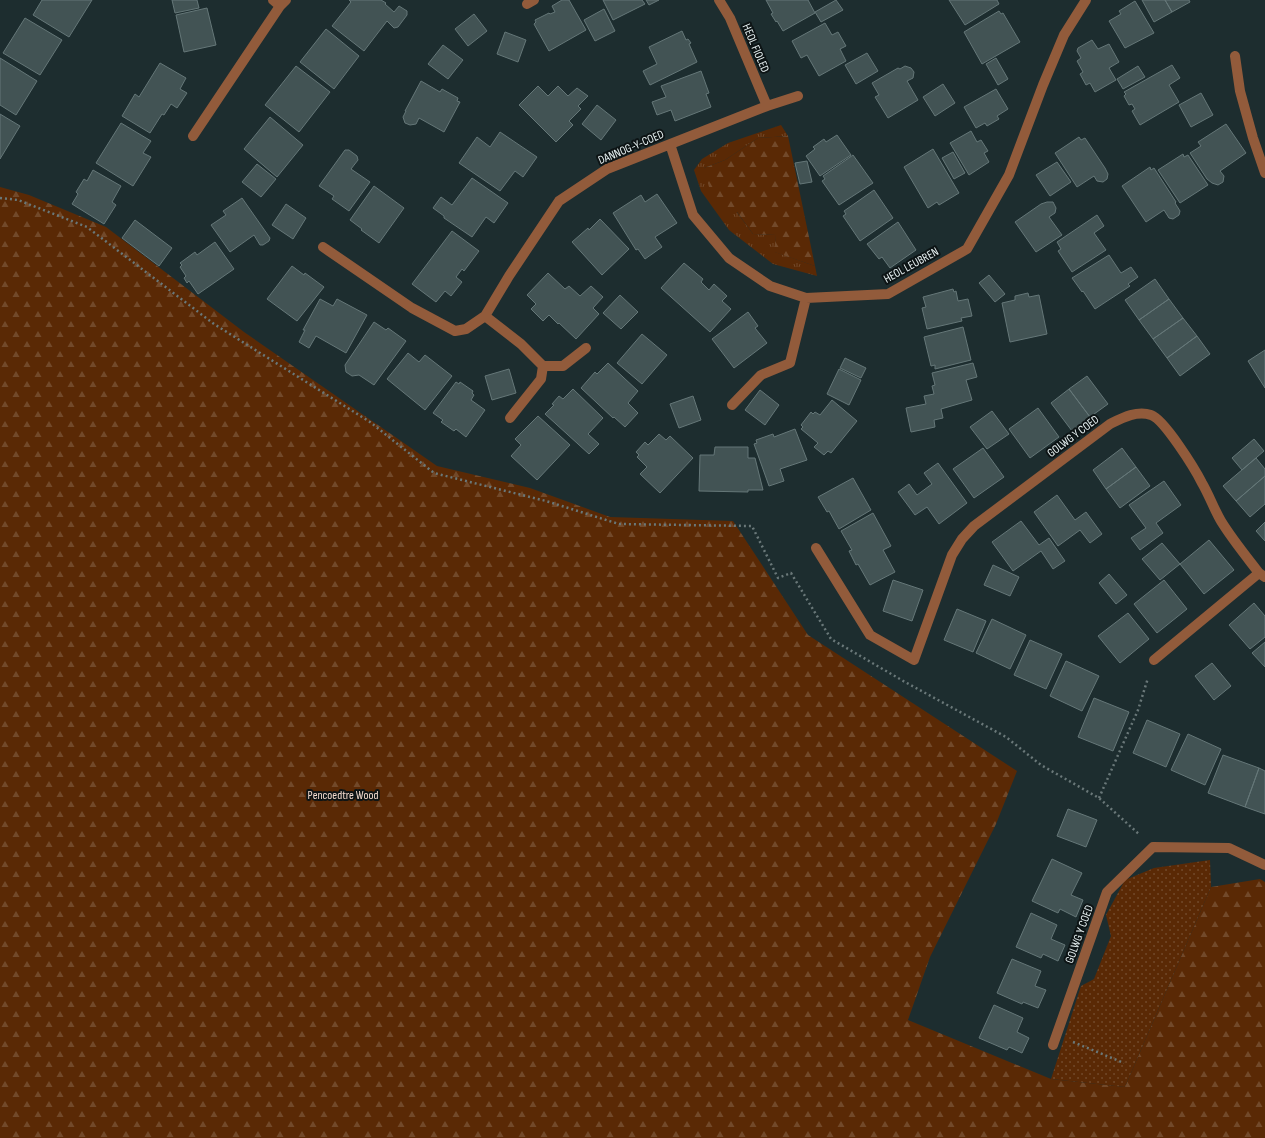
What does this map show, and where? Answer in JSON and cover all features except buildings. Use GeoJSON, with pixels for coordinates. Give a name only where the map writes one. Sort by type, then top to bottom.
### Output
{"type":"FeatureCollection","features":[{"type":"Feature","properties":{"kind":"street","name":"HEOL FIOLED"},"geometry":{"type":"LineString","coordinates":[[719,0],[730,18],[767,106]]}},
{"type":"Feature","properties":{"kind":"street","name":"HEOL LEUBREN"},"geometry":{"type":"LineString","coordinates":[[670,144],[693,215],[729,258],[770,286],[806,298],[888,294],[967,249],[1009,175],[1064,34],[1086,0]]}},
{"type":"Feature","properties":{"kind":"street"},"geometry":{"type":"LineString","coordinates":[[193,136],[280,2]]}},
{"type":"Feature","properties":{"kind":"street"},"geometry":{"type":"LineString","coordinates":[[1235,56],[1240,92],[1265,173]]}},
{"type":"Feature","properties":{"kind":"street","name":"DANNOG-Y-COED"},"geometry":{"type":"LineString","coordinates":[[485,316],[509,276],[559,201],[607,169],[767,106],[798,96]]}},
{"type":"Feature","properties":{"kind":"street"},"geometry":{"type":"LineString","coordinates":[[323,247],[412,308],[455,331],[466,329],[485,316],[521,344],[543,366],[564,366],[586,348]]}},
{"type":"Feature","properties":{"kind":"street"},"geometry":{"type":"LineString","coordinates":[[732,405],[761,375],[790,363],[806,298]]}},
{"type":"Feature","properties":{"kind":"street"},"geometry":{"type":"LineString","coordinates":[[510,418],[541,379],[543,366]]}},
{"type":"Feature","properties":{"kind":"street","name":"GOLWG Y COED"},"geometry":{"type":"LineString","coordinates":[[816,548],[870,635],[914,660],[952,555],[962,539],[974,526],[1110,424],[1137,414],[1151,415],[1162,423],[1200,478],[1220,520],[1227,531],[1262,575]]}},
{"type":"Feature","properties":{"kind":"street"},"geometry":{"type":"LineString","coordinates":[[1154,660],[1262,575]]}},
{"type":"Feature","properties":{"kind":"street"},"geometry":{"type":"LineString","coordinates":[[1153,847],[1229,848],[1265,865]]}},
{"type":"Feature","properties":{"kind":"street","name":"GOLWG Y COED"},"geometry":{"type":"LineString","coordinates":[[1053,1045],[1107,892],[1153,847]]}},
{"type":"Feature","properties":{"kind":"path"},"geometry":{"type":"LineString","coordinates":[[0,198],[18,200],[87,227],[214,324],[370,422],[434,473],[546,501],[619,524],[752,526],[778,578],[791,573],[831,639],[1006,737],[1041,765],[1099,798],[1153,847]]}},
{"type":"Feature","properties":{"kind":"path"},"geometry":{"type":"LineString","coordinates":[[1099,798],[1138,710],[1154,660]]}},
{"type":"Feature","properties":{"kind":"path"},"geometry":{"type":"LineString","coordinates":[[1056,1035],[1124,1063]]}},
{"type":"Feature","properties":{"kind":"green space"},"geometry":{"type":"Polygon","coordinates":[[[781,125],[788,136],[758,138],[725,160],[704,168],[753,234],[776,235],[775,252],[815,266],[817,276],[773,264],[729,230],[701,191],[694,170],[702,159],[728,143],[781,125]]]}},
{"type":"Feature","properties":{"kind":"green space"},"geometry":{"type":"Polygon","coordinates":[[[788,136],[815,266],[774,252],[776,235],[753,234],[737,212],[724,212],[706,195],[709,187],[704,168],[725,160],[758,138],[788,136]]]}},
{"type":"Feature","properties":{"kind":"green space","name":"Pencoedtre Wood"},"geometry":{"type":"Polygon","coordinates":[[[0,187],[29,195],[106,227],[244,332],[437,466],[530,488],[610,517],[733,521],[808,635],[1017,771],[996,824],[930,957],[908,1020],[1051,1079],[1125,1087],[1211,887],[1260,879],[1265,882],[1265,1138],[0,1138],[0,187]]]}},
{"type":"Feature","properties":{"kind":"green space"},"geometry":{"type":"Polygon","coordinates":[[[1210,860],[1211,887],[1125,1087],[1051,1079],[1081,986],[1094,979],[1111,936],[1106,915],[1125,880],[1154,868],[1210,860]]]}}]}
